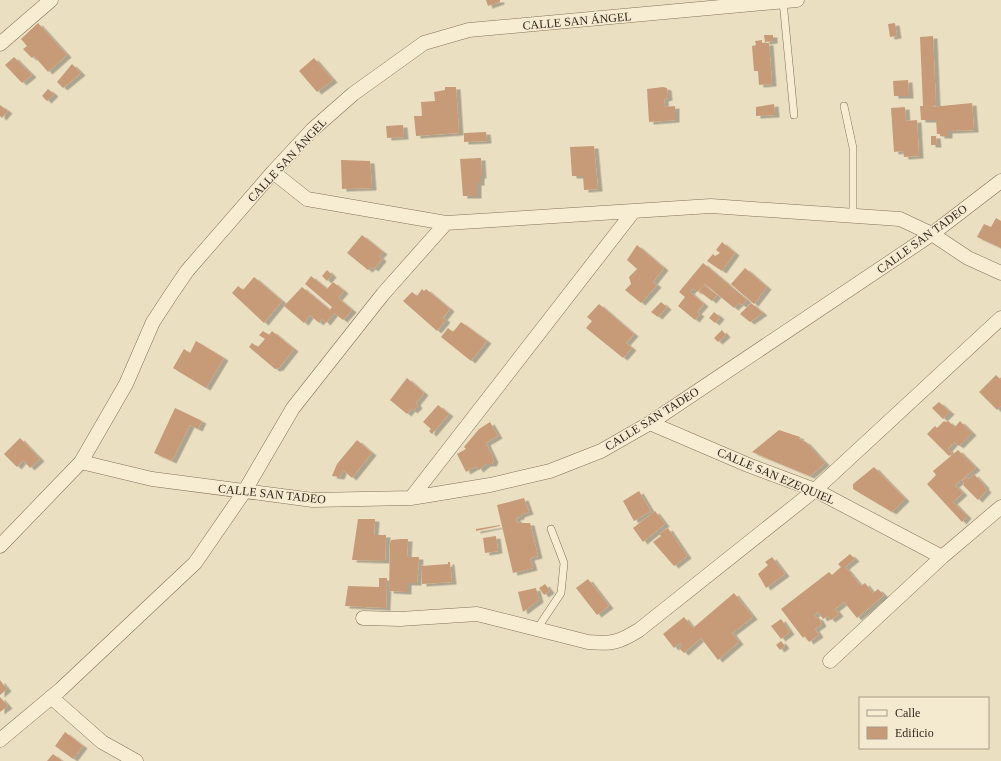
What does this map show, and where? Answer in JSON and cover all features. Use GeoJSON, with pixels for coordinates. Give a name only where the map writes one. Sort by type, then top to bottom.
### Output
{"type":"FeatureCollection","features":[{"type":"Feature","properties":{"kind":"street"},"geometry":{"type":"LineString","coordinates":[[0,44],[51,0]]}},
{"type":"Feature","properties":{"kind":"street","name":"CALLE SAN ÁNGEL"},"geometry":{"type":"LineString","coordinates":[[0,546],[81,462],[126,384],[153,322],[187,271],[273,172],[312,130],[353,94],[424,43],[468,30],[798,0]]}},
{"type":"Feature","properties":{"kind":"street"},"geometry":{"type":"LineString","coordinates":[[273,172],[308,199],[446,223],[711,206],[900,219],[932,234],[968,258],[1001,273]]}},
{"type":"Feature","properties":{"kind":"street","name":"CALLE SAN TADEO"},"geometry":{"type":"LineString","coordinates":[[81,462],[152,479],[314,500],[411,498],[490,485],[550,471],[601,451],[650,422],[932,234],[1001,182]]}},
{"type":"Feature","properties":{"kind":"street"},"geometry":{"type":"LineString","coordinates":[[411,498],[633,212]]}},
{"type":"Feature","properties":{"kind":"street"},"geometry":{"type":"LineString","coordinates":[[0,740],[51,697],[195,563],[244,492],[293,408],[383,294],[446,223]]}},
{"type":"Feature","properties":{"kind":"street"},"geometry":{"type":"LineString","coordinates":[[363,618],[400,619],[477,614],[588,642],[605,644],[620,641],[638,630],[815,490],[1001,318]]}},
{"type":"Feature","properties":{"kind":"street","name":"CALLE SAN EZEQUIEL"},"geometry":{"type":"LineString","coordinates":[[650,422],[748,465],[815,490],[942,557]]}},
{"type":"Feature","properties":{"kind":"street"},"geometry":{"type":"LineString","coordinates":[[830,661],[942,557],[1001,507]]}},
{"type":"Feature","properties":{"kind":"street"},"geometry":{"type":"LineString","coordinates":[[51,697],[102,742],[136,761]]}},
{"type":"Feature","properties":{"kind":"lane"},"geometry":{"type":"LineString","coordinates":[[783,1],[794,114]]}},
{"type":"Feature","properties":{"kind":"lane"},"geometry":{"type":"LineString","coordinates":[[844,106],[853,148],[853,215]]}},
{"type":"Feature","properties":{"kind":"lane"},"geometry":{"type":"LineString","coordinates":[[537,630],[561,592],[564,563],[551,529]]}},
{"type":"Feature","properties":{"kind":"building"},"geometry":{"type":"Polygon","coordinates":[[[486,0],[500,0],[500,2],[488,6],[486,0]]]}},
{"type":"Feature","properties":{"kind":"building"},"geometry":{"type":"Polygon","coordinates":[[[38,23],[67,55],[48,72],[34,56],[32,58],[23,49],[27,46],[21,39],[38,23]]]}},
{"type":"Feature","properties":{"kind":"building"},"geometry":{"type":"Polygon","coordinates":[[[895,23],[897,36],[890,37],[888,24],[895,23]]]}},
{"type":"Feature","properties":{"kind":"building"},"geometry":{"type":"Polygon","coordinates":[[[764,35],[773,35],[773,41],[765,42],[764,35]]]}},
{"type":"Feature","properties":{"kind":"building"},"geometry":{"type":"Polygon","coordinates":[[[933,36],[936,105],[931,107],[972,103],[974,130],[948,131],[948,136],[940,136],[940,134],[937,134],[936,120],[921,120],[920,106],[923,106],[920,37],[933,36]]]}},
{"type":"Feature","properties":{"kind":"building"},"geometry":{"type":"Polygon","coordinates":[[[762,40],[762,43],[769,43],[772,84],[759,85],[758,71],[754,71],[752,46],[756,45],[755,41],[762,40]]]}},
{"type":"Feature","properties":{"kind":"building"},"geometry":{"type":"Polygon","coordinates":[[[14,57],[32,75],[22,83],[5,65],[14,57]]]}},
{"type":"Feature","properties":{"kind":"building"},"geometry":{"type":"Polygon","coordinates":[[[314,58],[333,80],[317,92],[299,71],[314,58]]]}},
{"type":"Feature","properties":{"kind":"building"},"geometry":{"type":"Polygon","coordinates":[[[72,64],[81,73],[63,88],[57,82],[72,64]]]}},
{"type":"Feature","properties":{"kind":"building"},"geometry":{"type":"Polygon","coordinates":[[[908,80],[909,96],[894,96],[893,81],[908,80]]]}},
{"type":"Feature","properties":{"kind":"building"},"geometry":{"type":"Polygon","coordinates":[[[445,87],[456,87],[459,133],[416,136],[414,116],[422,116],[421,102],[435,101],[434,92],[445,90],[445,87]]]}},
{"type":"Feature","properties":{"kind":"building"},"geometry":{"type":"Polygon","coordinates":[[[667,88],[668,98],[664,99],[665,107],[675,106],[675,120],[649,122],[647,89],[667,88]]]}},
{"type":"Feature","properties":{"kind":"building"},"geometry":{"type":"Polygon","coordinates":[[[48,89],[54,94],[47,101],[42,96],[48,89]]]}},
{"type":"Feature","properties":{"kind":"building"},"geometry":{"type":"Polygon","coordinates":[[[774,104],[775,115],[756,116],[756,107],[774,104]]]}},
{"type":"Feature","properties":{"kind":"building"},"geometry":{"type":"Polygon","coordinates":[[[0,105],[8,111],[2,118],[0,116],[0,105]]]}},
{"type":"Feature","properties":{"kind":"building"},"geometry":{"type":"Polygon","coordinates":[[[905,107],[906,121],[917,120],[919,156],[904,157],[903,151],[894,152],[891,108],[905,107]]]}},
{"type":"Feature","properties":{"kind":"building"},"geometry":{"type":"Polygon","coordinates":[[[403,125],[404,137],[387,138],[386,126],[403,125]]]}},
{"type":"Feature","properties":{"kind":"building"},"geometry":{"type":"Polygon","coordinates":[[[486,132],[487,141],[464,142],[464,133],[486,132]]]}},
{"type":"Feature","properties":{"kind":"building"},"geometry":{"type":"Polygon","coordinates":[[[931,136],[936,136],[937,145],[931,145],[931,136]]]}},
{"type":"Feature","properties":{"kind":"building"},"geometry":{"type":"Polygon","coordinates":[[[594,146],[598,189],[584,190],[583,176],[572,176],[570,147],[594,146]]]}},
{"type":"Feature","properties":{"kind":"building"},"geometry":{"type":"Polygon","coordinates":[[[481,158],[482,176],[480,176],[480,183],[477,183],[477,196],[463,196],[460,159],[481,158]]]}},
{"type":"Feature","properties":{"kind":"building"},"geometry":{"type":"Polygon","coordinates":[[[341,160],[370,161],[372,188],[342,189],[341,160]]]}},
{"type":"Feature","properties":{"kind":"building"},"geometry":{"type":"Polygon","coordinates":[[[996,218],[1001,221],[1001,248],[977,237],[984,224],[991,227],[996,218]]]}},
{"type":"Feature","properties":{"kind":"building"},"geometry":{"type":"Polygon","coordinates":[[[362,235],[383,252],[379,256],[382,259],[374,269],[371,267],[368,270],[347,253],[362,235]]]}},
{"type":"Feature","properties":{"kind":"building"},"geometry":{"type":"Polygon","coordinates":[[[722,242],[735,253],[722,271],[707,261],[713,254],[715,256],[720,253],[716,250],[722,242]]]}},
{"type":"Feature","properties":{"kind":"building"},"geometry":{"type":"Polygon","coordinates":[[[637,245],[664,268],[653,282],[657,285],[641,303],[625,290],[631,284],[629,277],[637,269],[627,260],[637,245]]]}},
{"type":"Feature","properties":{"kind":"building"},"geometry":{"type":"Polygon","coordinates":[[[703,263],[747,300],[742,305],[739,303],[734,308],[705,284],[697,292],[693,288],[690,292],[704,304],[697,312],[700,314],[695,320],[678,306],[685,297],[679,292],[703,263]]]}},
{"type":"Feature","properties":{"kind":"building"},"geometry":{"type":"Polygon","coordinates":[[[745,268],[767,287],[754,304],[731,284],[745,268]]]}},
{"type":"Feature","properties":{"kind":"building"},"geometry":{"type":"Polygon","coordinates":[[[327,270],[332,275],[327,281],[322,276],[327,270]]]}},
{"type":"Feature","properties":{"kind":"building"},"geometry":{"type":"Polygon","coordinates":[[[311,276],[327,289],[333,282],[344,291],[338,298],[352,310],[343,320],[334,313],[326,323],[322,319],[319,323],[310,315],[304,323],[284,306],[302,287],[330,310],[332,307],[305,284],[311,276]]]}},
{"type":"Feature","properties":{"kind":"building"},"geometry":{"type":"Polygon","coordinates":[[[254,277],[282,301],[264,323],[232,293],[238,286],[243,290],[254,277]]]}},
{"type":"Feature","properties":{"kind":"building"},"geometry":{"type":"Polygon","coordinates":[[[704,285],[717,295],[712,301],[699,291],[704,285]]]}},
{"type":"Feature","properties":{"kind":"building"},"geometry":{"type":"Polygon","coordinates":[[[422,289],[424,291],[426,289],[450,309],[443,318],[446,320],[437,331],[403,301],[412,292],[417,296],[422,289]]]}},
{"type":"Feature","properties":{"kind":"building"},"geometry":{"type":"Polygon","coordinates":[[[661,302],[667,307],[658,317],[651,312],[661,302]]]}},
{"type":"Feature","properties":{"kind":"building"},"geometry":{"type":"Polygon","coordinates":[[[751,303],[763,313],[750,322],[740,314],[751,303]]]}},
{"type":"Feature","properties":{"kind":"building"},"geometry":{"type":"Polygon","coordinates":[[[599,304],[634,334],[626,343],[632,348],[623,358],[586,328],[592,321],[587,317],[599,304]]]}},
{"type":"Feature","properties":{"kind":"building"},"geometry":{"type":"Polygon","coordinates":[[[714,312],[720,317],[715,323],[709,318],[714,312]]]}},
{"type":"Feature","properties":{"kind":"building"},"geometry":{"type":"Polygon","coordinates":[[[461,322],[487,341],[471,361],[441,337],[448,328],[453,332],[461,322]]]}},
{"type":"Feature","properties":{"kind":"building"},"geometry":{"type":"Polygon","coordinates":[[[722,330],[726,335],[718,342],[714,338],[722,330]]]}},
{"type":"Feature","properties":{"kind":"building"},"geometry":{"type":"Polygon","coordinates":[[[263,331],[269,335],[272,331],[294,349],[279,368],[275,369],[249,347],[252,343],[258,347],[265,339],[259,335],[263,331]]]}},
{"type":"Feature","properties":{"kind":"building"},"geometry":{"type":"Polygon","coordinates":[[[196,341],[224,358],[206,388],[173,368],[184,349],[190,353],[196,341]]]}},
{"type":"Feature","properties":{"kind":"building"},"geometry":{"type":"Polygon","coordinates":[[[996,375],[1001,380],[1001,406],[997,410],[979,392],[996,375]]]}},
{"type":"Feature","properties":{"kind":"building"},"geometry":{"type":"Polygon","coordinates":[[[407,378],[424,393],[416,403],[418,406],[413,411],[411,409],[407,414],[390,400],[407,378]]]}},
{"type":"Feature","properties":{"kind":"building"},"geometry":{"type":"Polygon","coordinates":[[[939,402],[950,412],[943,419],[932,408],[939,402]]]}},
{"type":"Feature","properties":{"kind":"building"},"geometry":{"type":"Polygon","coordinates":[[[438,405],[449,414],[432,434],[429,431],[431,429],[423,422],[438,405]]]}},
{"type":"Feature","properties":{"kind":"building"},"geometry":{"type":"Polygon","coordinates":[[[175,408],[202,421],[198,429],[190,425],[172,461],[154,453],[175,408]]]}},
{"type":"Feature","properties":{"kind":"building"},"geometry":{"type":"Polygon","coordinates":[[[944,421],[948,421],[955,427],[960,421],[972,433],[959,446],[954,442],[948,449],[952,453],[949,456],[927,434],[935,426],[937,428],[944,421]]]}},
{"type":"Feature","properties":{"kind":"building"},"geometry":{"type":"Polygon","coordinates":[[[490,422],[498,436],[486,443],[494,460],[492,464],[486,464],[479,470],[476,466],[466,472],[457,454],[466,449],[464,447],[479,429],[490,422]]]}},
{"type":"Feature","properties":{"kind":"building"},"geometry":{"type":"Polygon","coordinates":[[[779,430],[800,437],[799,439],[806,442],[825,463],[810,476],[752,452],[779,430]]]}},
{"type":"Feature","properties":{"kind":"building"},"geometry":{"type":"Polygon","coordinates":[[[20,438],[40,459],[30,468],[23,460],[17,467],[4,454],[20,438]]]}},
{"type":"Feature","properties":{"kind":"building"},"geometry":{"type":"Polygon","coordinates":[[[357,440],[372,453],[352,478],[343,470],[340,477],[332,476],[337,464],[357,440]]]}},
{"type":"Feature","properties":{"kind":"building"},"geometry":{"type":"Polygon","coordinates":[[[958,450],[976,468],[955,485],[963,493],[953,502],[967,516],[962,522],[927,484],[936,475],[933,471],[958,450]]]}},
{"type":"Feature","properties":{"kind":"building"},"geometry":{"type":"Polygon","coordinates":[[[874,467],[905,499],[892,512],[853,489],[853,484],[874,467]]]}},
{"type":"Feature","properties":{"kind":"building"},"geometry":{"type":"Polygon","coordinates":[[[974,474],[987,490],[978,500],[963,485],[964,483],[962,481],[967,477],[969,479],[974,474]]]}},
{"type":"Feature","properties":{"kind":"building"},"geometry":{"type":"Polygon","coordinates":[[[639,491],[651,511],[634,521],[623,501],[639,491]]]}},
{"type":"Feature","properties":{"kind":"building"},"geometry":{"type":"Polygon","coordinates":[[[524,498],[529,512],[516,518],[517,523],[530,523],[538,556],[530,558],[533,568],[513,573],[497,505],[524,498]]]}},
{"type":"Feature","properties":{"kind":"building"},"geometry":{"type":"Polygon","coordinates":[[[655,511],[665,524],[643,542],[633,528],[655,511]]]}},
{"type":"Feature","properties":{"kind":"building"},"geometry":{"type":"Polygon","coordinates":[[[358,519],[375,519],[374,535],[386,535],[385,561],[352,560],[358,519]]]}},
{"type":"Feature","properties":{"kind":"building"},"geometry":{"type":"Polygon","coordinates":[[[500,526],[476,531],[476,529],[500,526]]]}},
{"type":"Feature","properties":{"kind":"building"},"geometry":{"type":"Polygon","coordinates":[[[668,528],[687,556],[674,566],[653,542],[661,536],[659,534],[668,528]]]}},
{"type":"Feature","properties":{"kind":"building"},"geometry":{"type":"Polygon","coordinates":[[[496,536],[498,551],[485,553],[483,538],[496,536]]]}},
{"type":"Feature","properties":{"kind":"building"},"geometry":{"type":"Polygon","coordinates":[[[408,539],[407,557],[419,557],[417,583],[407,583],[407,592],[389,591],[390,543],[391,540],[408,539]]]}},
{"type":"Feature","properties":{"kind":"building"},"geometry":{"type":"Polygon","coordinates":[[[850,554],[855,559],[845,567],[861,586],[865,583],[873,593],[878,589],[884,595],[857,618],[844,602],[835,609],[839,614],[831,620],[827,616],[823,619],[818,612],[814,615],[817,618],[818,617],[822,624],[815,629],[819,635],[809,642],[805,636],[803,638],[781,609],[829,572],[832,575],[841,567],[838,564],[850,554]]]}},
{"type":"Feature","properties":{"kind":"building"},"geometry":{"type":"Polygon","coordinates":[[[772,557],[785,574],[766,588],[758,574],[768,565],[765,562],[772,557]]]}},
{"type":"Feature","properties":{"kind":"building"},"geometry":{"type":"Polygon","coordinates":[[[448,562],[450,562],[452,582],[422,584],[421,566],[448,564],[448,562]]]}},
{"type":"Feature","properties":{"kind":"building"},"geometry":{"type":"Polygon","coordinates":[[[379,578],[387,578],[386,608],[345,606],[348,586],[379,587],[379,578]]]}},
{"type":"Feature","properties":{"kind":"building"},"geometry":{"type":"Polygon","coordinates":[[[588,579],[609,606],[597,615],[576,588],[588,579]]]}},
{"type":"Feature","properties":{"kind":"building"},"geometry":{"type":"Polygon","coordinates":[[[545,584],[550,591],[544,595],[539,588],[545,584]]]}},
{"type":"Feature","properties":{"kind":"building"},"geometry":{"type":"Polygon","coordinates":[[[536,588],[539,600],[523,612],[518,592],[536,588]]]}},
{"type":"Feature","properties":{"kind":"building"},"geometry":{"type":"Polygon","coordinates":[[[734,593],[753,617],[732,633],[739,642],[718,660],[701,638],[684,653],[679,648],[682,645],[680,643],[674,648],[663,634],[684,617],[693,628],[734,593]]]}},
{"type":"Feature","properties":{"kind":"building"},"geometry":{"type":"Polygon","coordinates":[[[781,619],[790,632],[781,639],[771,626],[781,619]]]}},
{"type":"Feature","properties":{"kind":"building"},"geometry":{"type":"Polygon","coordinates":[[[781,641],[785,646],[780,650],[776,645],[781,641]]]}},
{"type":"Feature","properties":{"kind":"building"},"geometry":{"type":"Polygon","coordinates":[[[0,680],[7,689],[0,695],[0,680]]]}},
{"type":"Feature","properties":{"kind":"building"},"geometry":{"type":"Polygon","coordinates":[[[0,697],[8,706],[0,712],[0,697]]]}},
{"type":"Feature","properties":{"kind":"building"},"geometry":{"type":"Polygon","coordinates":[[[65,732],[83,746],[73,759],[55,746],[65,732]]]}},
{"type":"Feature","properties":{"kind":"building"},"geometry":{"type":"Polygon","coordinates":[[[53,754],[62,761],[47,761],[53,754]]]}}]}
